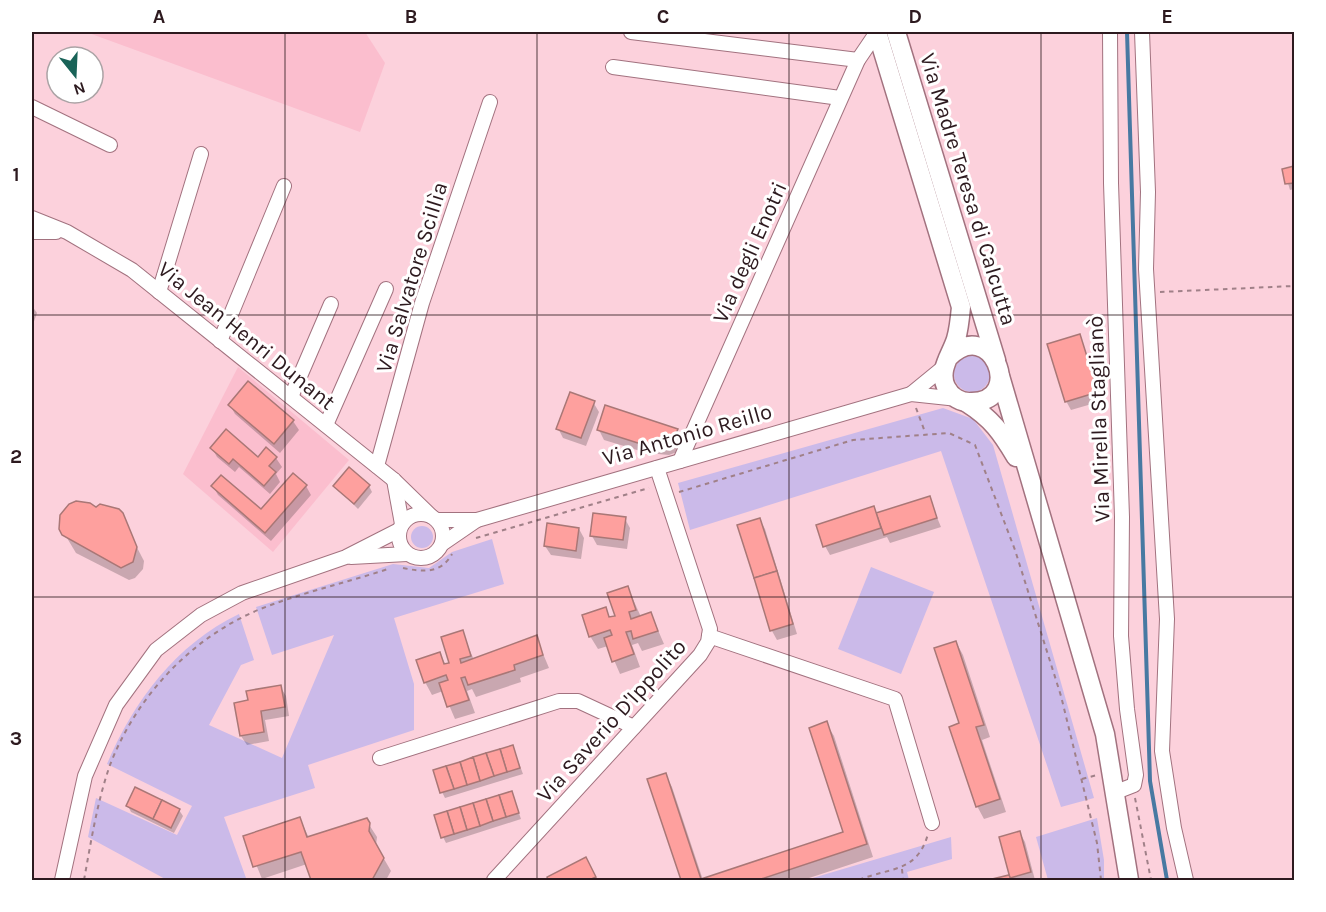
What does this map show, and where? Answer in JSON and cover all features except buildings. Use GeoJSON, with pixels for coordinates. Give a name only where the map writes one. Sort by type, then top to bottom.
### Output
{"type":"FeatureCollection","features":[{"type":"Feature","properties":{"kind":"main road","name":"Via Madre Teresa di Calcutta"},"geometry":{"type":"LineString","coordinates":[[877,32],[961,307],[960,324],[946,362]]}},
{"type":"Feature","properties":{"kind":"main road","name":"Via Madre Teresa di Calcutta"},"geometry":{"type":"LineString","coordinates":[[896,32],[998,368]]}},
{"type":"Feature","properties":{"kind":"main road"},"geometry":{"type":"LineString","coordinates":[[973,346],[982,348],[998,368],[993,393],[976,402],[962,401],[945,386],[946,362],[955,351],[973,346]]}},
{"type":"Feature","properties":{"kind":"main road","name":"Via Antonio Reillo"},"geometry":{"type":"LineString","coordinates":[[998,368],[1105,734],[1129,880]]}},
{"type":"Feature","properties":{"kind":"main road","name":"Via Antonio Reillo"},"geometry":{"type":"LineString","coordinates":[[962,401],[988,416],[1000,430],[1029,480]]}},
{"type":"Feature","properties":{"kind":"street"},"geometry":{"type":"LineString","coordinates":[[630,32],[858,60]]}},
{"type":"Feature","properties":{"kind":"street","name":"Via degli Enotri"},"geometry":{"type":"LineString","coordinates":[[680,461],[840,98],[858,60],[877,32]]}},
{"type":"Feature","properties":{"kind":"street","name":"Via Mirella Staglianò"},"geometry":{"type":"LineString","coordinates":[[1110,32],[1111,183],[1122,517],[1121,636],[1127,709],[1136,775],[1134,785],[1116,792]]}},
{"type":"Feature","properties":{"kind":"street"},"geometry":{"type":"LineString","coordinates":[[1142,32],[1148,192],[1148,292],[1167,619],[1162,751],[1174,828],[1186,880]]}},
{"type":"Feature","properties":{"kind":"street"},"geometry":{"type":"LineString","coordinates":[[613,67],[840,98]]}},
{"type":"Feature","properties":{"kind":"street","name":"Via Salvatore Scillìa"},"geometry":{"type":"LineString","coordinates":[[377,466],[422,303],[490,102]]}},
{"type":"Feature","properties":{"kind":"street"},"geometry":{"type":"LineString","coordinates":[[32,107],[111,145]]}},
{"type":"Feature","properties":{"kind":"street"},"geometry":{"type":"LineString","coordinates":[[159,292],[201,154]]}},
{"type":"Feature","properties":{"kind":"street"},"geometry":{"type":"LineString","coordinates":[[220,340],[284,186]]}},
{"type":"Feature","properties":{"kind":"street","name":"Via Jean Henri Dunant"},"geometry":{"type":"LineString","coordinates":[[32,218],[67,232],[103,251],[159,292],[377,466],[434,518]]}},
{"type":"Feature","properties":{"kind":"street","name":"Via Jean Henri Dunant"},"geometry":{"type":"LineString","coordinates":[[32,232],[67,232]]}},
{"type":"Feature","properties":{"kind":"street"},"geometry":{"type":"LineString","coordinates":[[326,425],[386,289]]}},
{"type":"Feature","properties":{"kind":"street"},"geometry":{"type":"LineString","coordinates":[[291,397],[331,304]]}},
{"type":"Feature","properties":{"kind":"street","name":"Via Antonio Reillo"},"geometry":{"type":"LineString","coordinates":[[911,394],[946,362]]}},
{"type":"Feature","properties":{"kind":"street","name":"Via Antonio Reillo"},"geometry":{"type":"LineString","coordinates":[[434,518],[477,520],[911,394],[962,401]]}},
{"type":"Feature","properties":{"kind":"street","name":"Via Saverio D'Ippolito"},"geometry":{"type":"LineString","coordinates":[[494,880],[700,655],[709,636],[710,629],[657,468]]}},
{"type":"Feature","properties":{"kind":"street"},"geometry":{"type":"LineString","coordinates":[[62,880],[85,776],[116,705],[156,650],[201,615],[242,592],[346,557],[400,527],[414,515],[434,518],[443,531],[448,547],[427,558],[407,554],[399,543],[400,527],[394,480]]}},
{"type":"Feature","properties":{"kind":"street","name":"Via Antonio Reillo"},"geometry":{"type":"LineString","coordinates":[[448,547],[477,520]]}},
{"type":"Feature","properties":{"kind":"street"},"geometry":{"type":"LineString","coordinates":[[346,557],[407,554]]}},
{"type":"Feature","properties":{"kind":"street"},"geometry":{"type":"LineString","coordinates":[[709,636],[895,699],[932,823]]}},
{"type":"Feature","properties":{"kind":"street"},"geometry":{"type":"LineString","coordinates":[[380,758],[559,701],[578,701],[634,727]]}},
{"type":"Feature","properties":{"kind":"path"},"geometry":{"type":"LineString","coordinates":[[1148,292],[1294,286]]}},
{"type":"Feature","properties":{"kind":"path"},"geometry":{"type":"LineString","coordinates":[[911,394],[925,432]]}},
{"type":"Feature","properties":{"kind":"path"},"geometry":{"type":"LineString","coordinates":[[474,539],[647,487],[681,493],[853,440],[925,432],[949,433],[965,438],[975,445],[984,464],[1016,550],[1061,696],[1097,843],[1101,880]]}},
{"type":"Feature","properties":{"kind":"path"},"geometry":{"type":"LineString","coordinates":[[398,568],[425,572],[435,570],[444,564],[448,547]]}},
{"type":"Feature","properties":{"kind":"path"},"geometry":{"type":"LineString","coordinates":[[84,880],[100,800],[110,766],[137,715],[153,690],[172,669],[217,631],[240,618],[307,592],[390,568]]}},
{"type":"Feature","properties":{"kind":"path"},"geometry":{"type":"LineString","coordinates":[[859,880],[875,873],[902,868],[923,851],[932,823]]}},
{"type":"Feature","properties":{"kind":"path"},"geometry":{"type":"LineString","coordinates":[[902,868],[903,880]]}},
{"type":"Feature","properties":{"kind":"shaded area"},"geometry":{"type":"Polygon","coordinates":[[[86,32],[365,32],[385,63],[360,132],[86,32]]]}},
{"type":"Feature","properties":{"kind":"shaded area"},"geometry":{"type":"Polygon","coordinates":[[[972,356],[985,361],[990,374],[985,387],[972,392],[959,387],[954,374],[959,361],[972,356]]]}},
{"type":"Feature","properties":{"kind":"shaded area"},"geometry":{"type":"Polygon","coordinates":[[[238,367],[349,460],[273,552],[183,474],[238,367]]]}},
{"type":"Feature","properties":{"kind":"shaded area"},"geometry":{"type":"Polygon","coordinates":[[[943,408],[973,419],[993,445],[1094,798],[1061,807],[941,451],[690,530],[678,483],[943,408]]]}},
{"type":"Feature","properties":{"kind":"shaded area"},"geometry":{"type":"Polygon","coordinates":[[[422,526],[430,529],[433,537],[430,545],[422,548],[414,545],[411,537],[414,529],[422,526]]]}},
{"type":"Feature","properties":{"kind":"shaded area"},"geometry":{"type":"Polygon","coordinates":[[[492,539],[504,584],[394,618],[414,684],[414,730],[308,765],[315,788],[224,817],[246,878],[167,880],[88,837],[96,798],[177,835],[192,806],[107,764],[144,697],[176,658],[195,641],[239,614],[254,660],[241,665],[209,725],[282,758],[334,635],[272,655],[256,607],[393,564],[429,568],[452,552],[492,539]]]}},
{"type":"Feature","properties":{"kind":"shaded area"},"geometry":{"type":"Polygon","coordinates":[[[871,567],[934,592],[901,674],[838,649],[871,567]]]}},
{"type":"Feature","properties":{"kind":"shaded area"},"geometry":{"type":"Polygon","coordinates":[[[1097,818],[1104,860],[1104,880],[1048,880],[1036,837],[1097,818]]]}},
{"type":"Feature","properties":{"kind":"shaded area"},"geometry":{"type":"Polygon","coordinates":[[[951,837],[952,859],[907,872],[909,880],[806,880],[951,837]]]}},
{"type":"Feature","properties":{"kind":"waterway"},"geometry":{"type":"LineString","coordinates":[[1127,32],[1150,781],[1167,880]]}}]}
